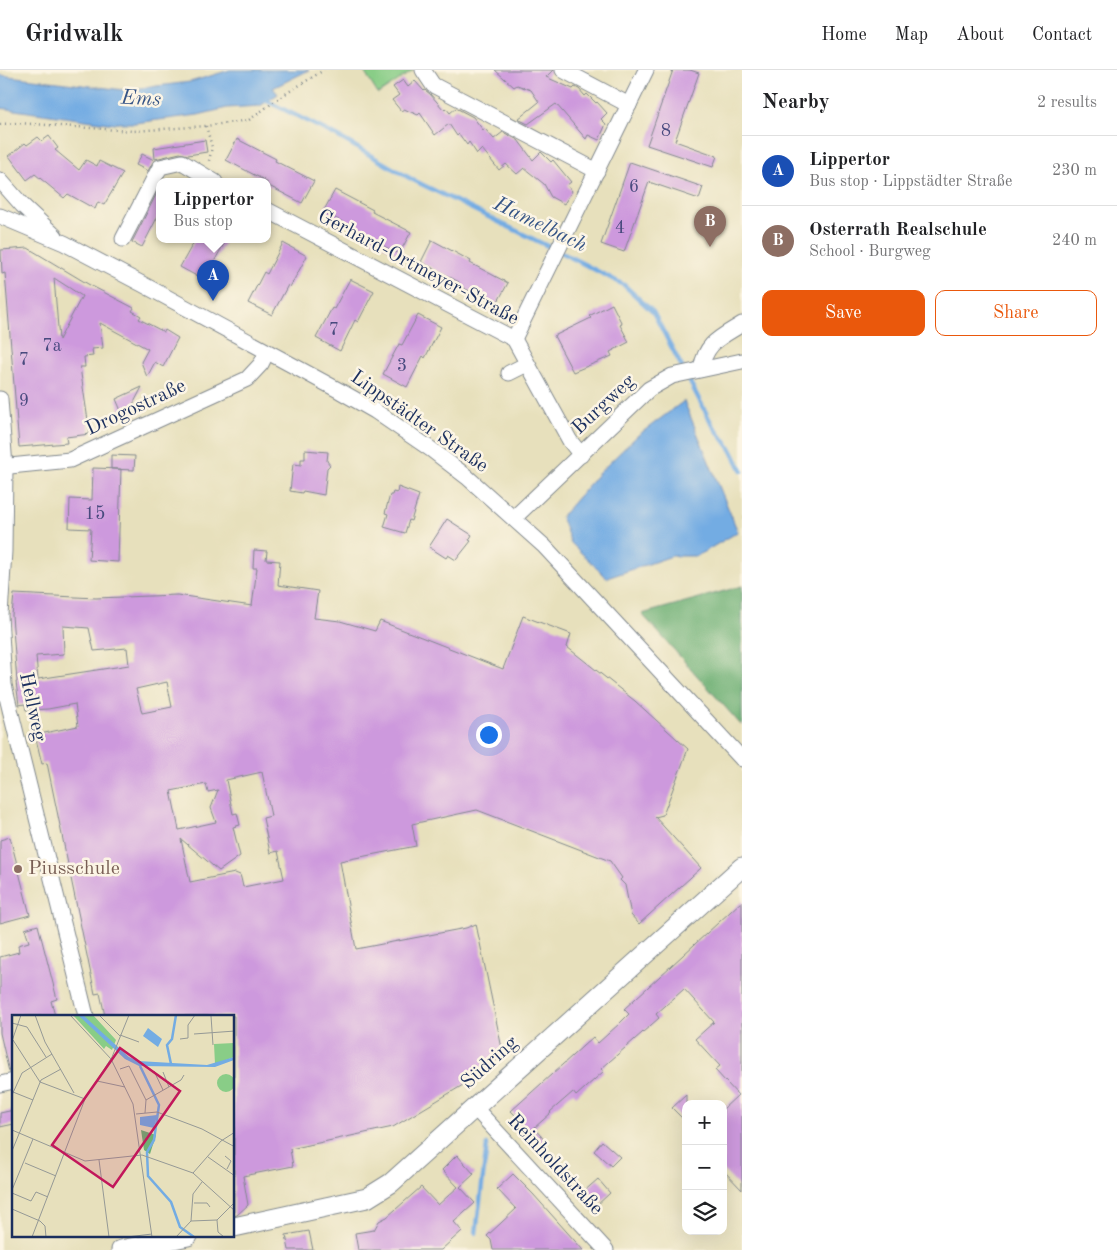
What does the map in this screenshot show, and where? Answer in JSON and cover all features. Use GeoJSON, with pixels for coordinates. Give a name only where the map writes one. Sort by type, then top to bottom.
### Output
{"type":"FeatureCollection","features":[{"type":"Feature","properties":{"kind":"main road","name":"Südring"},"geometry":{"type":"LineString","coordinates":[[235,1227],[367,1198],[391,1183],[742,867]]}},
{"type":"Feature","properties":{"kind":"main road"},"geometry":{"type":"LineString","coordinates":[[121,1250],[177,1238]]}},
{"type":"Feature","properties":{"kind":"street"},"geometry":{"type":"LineString","coordinates":[[423,70],[433,86],[597,171]]}},
{"type":"Feature","properties":{"kind":"street"},"geometry":{"type":"LineString","coordinates":[[563,70],[629,105]]}},
{"type":"Feature","properties":{"kind":"street"},"geometry":{"type":"LineString","coordinates":[[514,340],[646,70]]}},
{"type":"Feature","properties":{"kind":"street"},"geometry":{"type":"LineString","coordinates":[[123,239],[160,167],[182,162],[207,178]]}},
{"type":"Feature","properties":{"kind":"street"},"geometry":{"type":"LineString","coordinates":[[0,180],[22,205],[64,244]]}},
{"type":"Feature","properties":{"kind":"street","name":"Gerhard-Ortmeyer-Straße"},"geometry":{"type":"LineString","coordinates":[[271,212],[514,340],[570,441],[581,455]]}},
{"type":"Feature","properties":{"kind":"street","name":"Lippstädter Straße"},"geometry":{"type":"LineString","coordinates":[[0,216],[110,266],[375,411],[432,450],[467,477],[544,546],[742,759]]}},
{"type":"Feature","properties":{"kind":"street"},"geometry":{"type":"LineString","coordinates":[[698,369],[711,344],[742,324]]}},
{"type":"Feature","properties":{"kind":"street","name":"Drogostraße"},"geometry":{"type":"LineString","coordinates":[[2,467],[70,460],[247,379],[261,364],[267,352]]}},
{"type":"Feature","properties":{"kind":"street","name":"Burgweg"},"geometry":{"type":"LineString","coordinates":[[514,518],[649,389],[672,376],[742,360]]}},
{"type":"Feature","properties":{"kind":"street"},"geometry":{"type":"LineString","coordinates":[[509,374],[527,364]]}},
{"type":"Feature","properties":{"kind":"street","name":"Hellweg"},"geometry":{"type":"LineString","coordinates":[[0,399],[4,551],[0,615],[2,685],[86,1015]]}},
{"type":"Feature","properties":{"kind":"street","name":"Reinholdstraße"},"geometry":{"type":"LineString","coordinates":[[474,1108],[606,1250]]}},
{"type":"Feature","properties":{"kind":"path"},"geometry":{"type":"LineString","coordinates":[[0,124],[18,123],[133,131],[206,126],[249,120],[282,96],[324,70]]}},
{"type":"Feature","properties":{"kind":"path"},"geometry":{"type":"LineString","coordinates":[[206,126],[212,147],[210,178]]}},
{"type":"Feature","properties":{"kind":"green space"},"geometry":{"type":"Polygon","coordinates":[[[363,70],[414,70],[378,94],[363,70]]]}},
{"type":"Feature","properties":{"kind":"green space"},"geometry":{"type":"Polygon","coordinates":[[[742,586],[742,726],[642,614],[742,586]]]}},
{"type":"Feature","properties":{"kind":"water","name":"Ems"},"geometry":{"type":"Polygon","coordinates":[[[230,70],[309,70],[273,88],[278,94],[260,106],[227,108],[198,115],[135,123],[107,123],[0,108],[0,75],[124,90],[190,82],[230,70]]]}},
{"type":"Feature","properties":{"kind":"water"},"geometry":{"type":"Polygon","coordinates":[[[684,401],[738,532],[697,556],[672,556],[607,578],[571,543],[561,517],[598,474],[637,436],[684,401]]]}},
{"type":"Feature","properties":{"kind":"building"},"geometry":{"type":"Polygon","coordinates":[[[495,70],[553,70],[546,77],[573,89],[575,87],[579,89],[585,96],[587,94],[597,102],[607,113],[601,119],[606,124],[599,140],[588,135],[586,139],[556,104],[528,124],[518,119],[539,102],[531,90],[517,85],[514,87],[495,70]]]}},
{"type":"Feature","properties":{"kind":"building"},"geometry":{"type":"Polygon","coordinates":[[[673,70],[690,70],[699,73],[675,141],[717,156],[713,167],[647,145],[673,70]]]}},
{"type":"Feature","properties":{"kind":"building"},"geometry":{"type":"Polygon","coordinates":[[[403,80],[408,87],[415,81],[444,110],[446,108],[450,113],[456,108],[473,117],[483,130],[485,129],[494,139],[503,132],[518,140],[533,160],[541,152],[551,162],[553,160],[571,182],[567,185],[572,191],[564,204],[551,197],[544,184],[524,168],[517,174],[506,164],[499,170],[482,149],[477,154],[469,142],[467,145],[459,134],[457,136],[449,124],[435,135],[420,113],[418,115],[404,109],[401,111],[392,100],[399,95],[393,87],[403,80]]]}},
{"type":"Feature","properties":{"kind":"building"},"geometry":{"type":"Polygon","coordinates":[[[49,136],[58,148],[55,150],[79,170],[86,160],[97,166],[99,161],[123,173],[104,205],[98,202],[95,209],[68,194],[64,198],[35,174],[27,180],[9,156],[25,143],[27,145],[38,137],[42,141],[49,136]]]}},
{"type":"Feature","properties":{"kind":"building"},"geometry":{"type":"Polygon","coordinates":[[[237,139],[314,181],[302,203],[271,187],[271,178],[260,178],[226,160],[237,139]]]}},
{"type":"Feature","properties":{"kind":"building"},"geometry":{"type":"Polygon","coordinates":[[[205,140],[207,152],[188,155],[180,153],[155,159],[154,148],[205,140]]]}},
{"type":"Feature","properties":{"kind":"building"},"geometry":{"type":"Polygon","coordinates":[[[142,154],[154,160],[148,171],[136,165],[142,154]]]}},
{"type":"Feature","properties":{"kind":"building"},"geometry":{"type":"Polygon","coordinates":[[[630,162],[703,187],[699,199],[649,182],[624,252],[601,244],[630,162]]]}},
{"type":"Feature","properties":{"kind":"building"},"geometry":{"type":"Polygon","coordinates":[[[335,190],[411,232],[399,254],[323,212],[335,190]]]}},
{"type":"Feature","properties":{"kind":"building"},"geometry":{"type":"Polygon","coordinates":[[[156,195],[156,220],[142,247],[132,242],[156,195]]]}},
{"type":"Feature","properties":{"kind":"building"},"geometry":{"type":"Polygon","coordinates":[[[432,240],[508,283],[496,305],[458,285],[459,282],[421,262],[432,240]]]}},
{"type":"Feature","properties":{"kind":"building"},"geometry":{"type":"Polygon","coordinates":[[[193,243],[224,243],[204,280],[180,267],[193,243]]]}},
{"type":"Feature","properties":{"kind":"building"},"geometry":{"type":"Polygon","coordinates":[[[283,243],[307,256],[290,287],[288,285],[272,315],[248,303],[264,272],[267,274],[283,243]]]}},
{"type":"Feature","properties":{"kind":"building"},"geometry":{"type":"Polygon","coordinates":[[[28,248],[88,284],[134,308],[132,311],[141,316],[139,319],[178,338],[163,367],[155,362],[147,377],[141,362],[148,349],[100,323],[103,348],[92,349],[93,356],[84,357],[85,367],[80,367],[90,434],[66,437],[67,443],[19,447],[5,273],[2,274],[1,250],[28,248]],[[54,278],[59,340],[82,296],[54,278]]]}},
{"type":"Feature","properties":{"kind":"building"},"geometry":{"type":"Polygon","coordinates":[[[350,279],[374,291],[358,322],[355,320],[340,351],[316,338],[350,279]]]}},
{"type":"Feature","properties":{"kind":"building"},"geometry":{"type":"Polygon","coordinates":[[[612,304],[629,342],[610,352],[612,356],[573,372],[554,336],[591,318],[589,316],[612,304]]]}},
{"type":"Feature","properties":{"kind":"building"},"geometry":{"type":"Polygon","coordinates":[[[418,315],[441,327],[407,387],[383,374],[399,344],[402,345],[418,315]]]}},
{"type":"Feature","properties":{"kind":"building"},"geometry":{"type":"Polygon","coordinates":[[[142,387],[125,420],[116,399],[142,387]]]}},
{"type":"Feature","properties":{"kind":"building"},"geometry":{"type":"Polygon","coordinates":[[[305,450],[328,452],[327,461],[330,465],[327,468],[324,495],[303,491],[302,493],[290,491],[293,464],[301,465],[301,459],[305,459],[305,450]]]}},
{"type":"Feature","properties":{"kind":"building"},"geometry":{"type":"Polygon","coordinates":[[[111,455],[135,456],[134,470],[111,469],[111,455]]]}},
{"type":"Feature","properties":{"kind":"building"},"geometry":{"type":"Polygon","coordinates":[[[93,468],[121,469],[118,562],[89,560],[91,529],[69,528],[70,499],[92,500],[93,468]]]}},
{"type":"Feature","properties":{"kind":"building"},"geometry":{"type":"Polygon","coordinates":[[[398,487],[419,495],[405,533],[384,527],[388,514],[385,513],[390,495],[393,492],[397,493],[398,487]]]}},
{"type":"Feature","properties":{"kind":"building"},"geometry":{"type":"Polygon","coordinates":[[[447,519],[472,535],[469,540],[471,541],[456,560],[448,555],[446,558],[429,547],[447,519]]]}},
{"type":"Feature","properties":{"kind":"building"},"geometry":{"type":"Polygon","coordinates":[[[254,550],[267,551],[266,560],[280,561],[278,585],[318,591],[314,618],[340,621],[375,631],[380,621],[503,669],[523,616],[571,634],[567,647],[635,701],[688,749],[663,815],[655,817],[701,868],[639,924],[631,915],[625,885],[620,880],[622,878],[610,861],[477,810],[412,824],[416,846],[340,861],[356,949],[466,928],[476,924],[504,1058],[488,1062],[463,1085],[393,1127],[290,1149],[293,1166],[243,1176],[248,1205],[235,1216],[235,1015],[105,1015],[100,993],[95,994],[47,763],[42,764],[35,735],[78,726],[75,704],[48,709],[26,710],[25,704],[19,705],[12,615],[14,594],[96,598],[177,595],[252,606],[257,568],[253,568],[254,550]],[[63,626],[64,654],[36,656],[38,679],[129,665],[127,648],[94,651],[89,628],[63,626]],[[167,682],[136,689],[142,713],[172,707],[167,682]],[[262,772],[226,780],[233,814],[237,813],[240,825],[233,827],[240,856],[219,871],[181,839],[190,882],[235,873],[240,875],[243,887],[284,879],[278,851],[270,853],[263,818],[271,816],[262,772]],[[206,784],[171,791],[179,830],[216,822],[211,808],[218,790],[208,792],[206,784]]]}},
{"type":"Feature","properties":{"kind":"building"},"geometry":{"type":"Polygon","coordinates":[[[10,837],[30,915],[0,923],[0,840],[10,837]]]}},
{"type":"Feature","properties":{"kind":"building"},"geometry":{"type":"Polygon","coordinates":[[[742,901],[742,1190],[727,1174],[727,1105],[738,1095],[715,1070],[720,1066],[695,1039],[714,1022],[684,989],[656,1014],[659,1018],[601,1069],[604,1071],[576,1096],[573,1092],[534,1128],[547,1143],[538,1151],[511,1121],[516,1116],[511,1111],[593,1037],[598,1043],[619,1024],[629,1014],[624,1009],[742,901]]]}},
{"type":"Feature","properties":{"kind":"building"},"geometry":{"type":"Polygon","coordinates":[[[38,925],[57,999],[51,1001],[55,1015],[12,1015],[12,1072],[9,1072],[0,1033],[0,957],[19,952],[18,945],[29,942],[25,929],[38,925]]]}},
{"type":"Feature","properties":{"kind":"building"},"geometry":{"type":"Polygon","coordinates":[[[686,1095],[686,1100],[682,1100],[682,1118],[672,1108],[686,1095]]]}},
{"type":"Feature","properties":{"kind":"building"},"geometry":{"type":"Polygon","coordinates":[[[12,1110],[12,1124],[0,1127],[0,1113],[12,1110]]]}},
{"type":"Feature","properties":{"kind":"building"},"geometry":{"type":"Polygon","coordinates":[[[602,1141],[620,1157],[611,1166],[594,1151],[602,1141]]]}},
{"type":"Feature","properties":{"kind":"building"},"geometry":{"type":"Polygon","coordinates":[[[457,1155],[474,1174],[460,1187],[475,1203],[454,1222],[462,1231],[441,1250],[358,1250],[355,1233],[374,1230],[379,1221],[387,1217],[421,1187],[438,1205],[458,1187],[442,1170],[457,1155]]]}},
{"type":"Feature","properties":{"kind":"building"},"geometry":{"type":"Polygon","coordinates":[[[513,1174],[583,1250],[493,1250],[491,1240],[487,1236],[516,1209],[497,1189],[513,1174]]]}},
{"type":"Feature","properties":{"kind":"building"},"geometry":{"type":"Polygon","coordinates":[[[598,1179],[610,1193],[595,1207],[582,1193],[598,1179]]]}},
{"type":"Feature","properties":{"kind":"building"},"geometry":{"type":"Polygon","coordinates":[[[309,1231],[313,1250],[289,1250],[286,1235],[309,1231]]]}},
{"type":"Feature","properties":{"kind":"waterway","name":"Hamelbach"},"geometry":{"type":"LineString","coordinates":[[263,99],[337,136],[413,180],[624,285],[653,312],[712,424],[732,451],[742,471]]}},
{"type":"Feature","properties":{"kind":"waterway"},"geometry":{"type":"LineString","coordinates":[[476,1233],[487,1145]]}},
{"type":"Feature","properties":{"kind":"place","name":"Osterrath Realschule"},"geometry":{"type":"Point","coordinates":[710,247]}},
{"type":"Feature","properties":{"kind":"place","name":"Lippertor"},"geometry":{"type":"Point","coordinates":[213,301]}},
{"type":"Feature","properties":{"kind":"place","name":"Piusschule"},"geometry":{"type":"Point","coordinates":[18,869]}}]}
